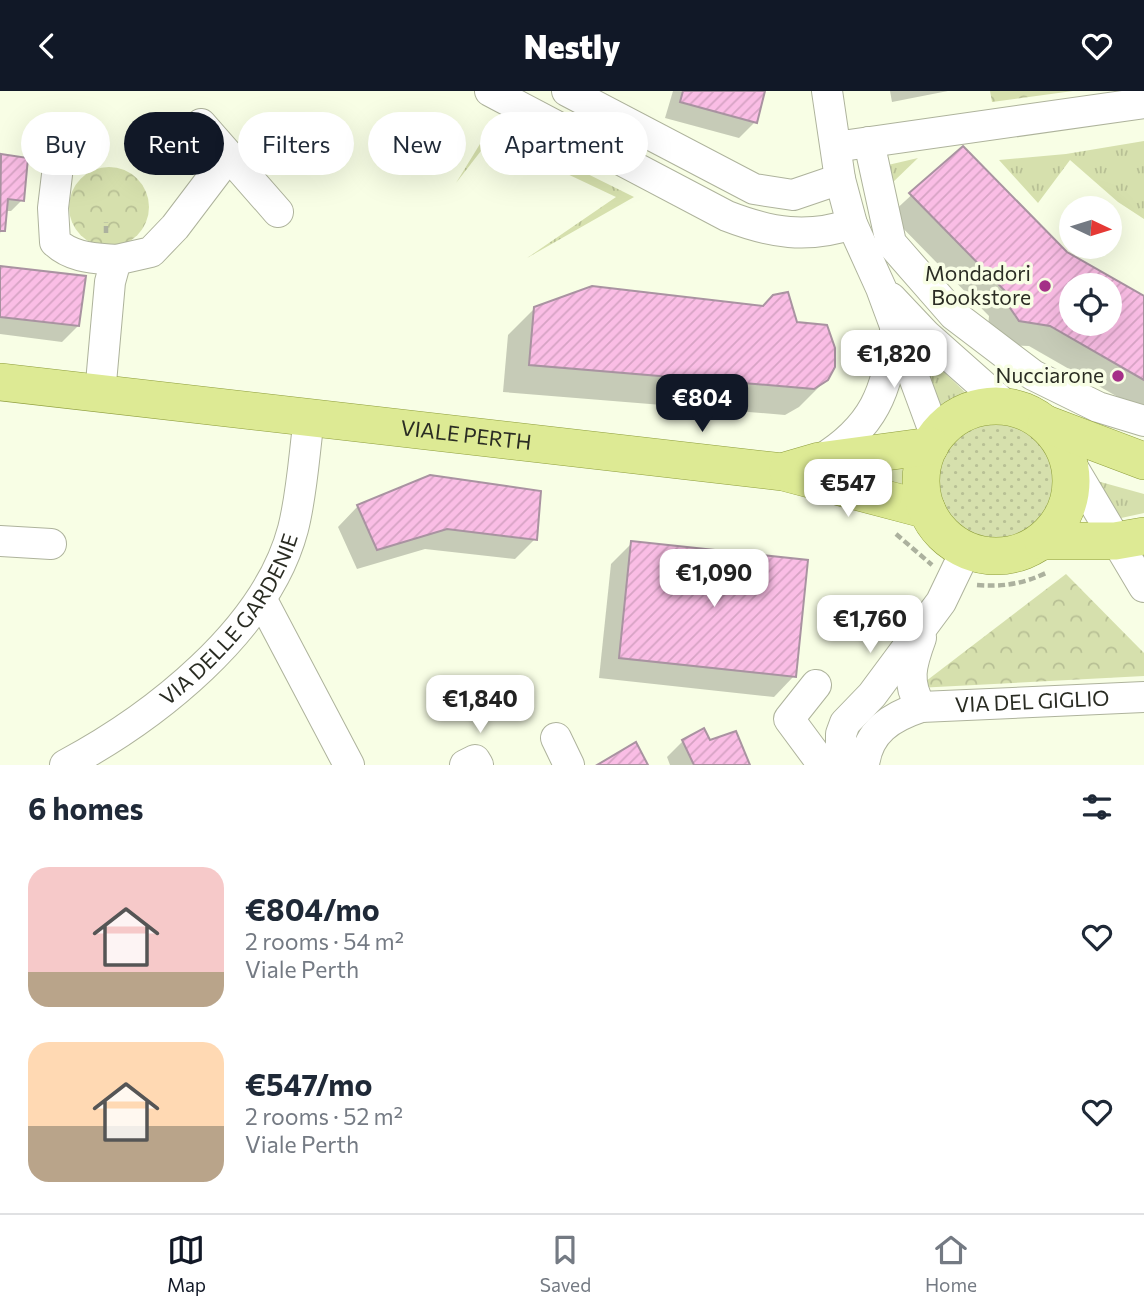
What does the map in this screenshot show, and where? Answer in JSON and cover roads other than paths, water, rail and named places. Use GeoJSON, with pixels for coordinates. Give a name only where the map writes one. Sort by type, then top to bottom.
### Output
{"type":"FeatureCollection","features":[{"type":"Feature","properties":{"kind":"main road","name":"VIALE PERTH"},"geometry":{"type":"LineString","coordinates":[[0,382],[783,472],[927,510]]}},
{"type":"Feature","properties":{"kind":"main road"},"geometry":{"type":"LineString","coordinates":[[1129,538],[1047,556],[1025,551],[1005,556],[985,556],[959,564],[927,510],[922,488],[923,466],[933,441],[949,422],[966,412],[1006,406],[1027,412],[1046,424],[1144,461]]}},
{"type":"Feature","properties":{"kind":"main road"},"geometry":{"type":"LineString","coordinates":[[1046,424],[1060,441],[1069,461],[1072,483],[1068,505],[1047,556]]}},
{"type":"Feature","properties":{"kind":"main road"},"geometry":{"type":"LineString","coordinates":[[783,472],[819,461],[933,441]]}},
{"type":"Feature","properties":{"kind":"street"},"geometry":{"type":"LineString","coordinates":[[567,91],[754,189],[793,195],[840,179]]}},
{"type":"Feature","properties":{"kind":"street"},"geometry":{"type":"LineString","coordinates":[[827,91],[840,179],[852,224],[881,288],[933,441]]}},
{"type":"Feature","properties":{"kind":"street"},"geometry":{"type":"LineString","coordinates":[[503,94],[727,216],[752,225],[806,234],[852,224]]}},
{"type":"Feature","properties":{"kind":"street"},"geometry":{"type":"LineString","coordinates":[[835,147],[1144,103]]}},
{"type":"Feature","properties":{"kind":"street"},"geometry":{"type":"LineString","coordinates":[[869,142],[891,243],[954,315],[1033,375],[1098,407],[1144,421]]}},
{"type":"Feature","properties":{"kind":"street"},"geometry":{"type":"LineString","coordinates":[[224,152],[278,212]]}},
{"type":"Feature","properties":{"kind":"street"},"geometry":{"type":"LineString","coordinates":[[57,175],[53,208],[55,242],[64,250],[82,256],[116,260],[151,253],[175,227],[228,157]]}},
{"type":"Feature","properties":{"kind":"street"},"geometry":{"type":"LineString","coordinates":[[100,394],[110,282],[116,260]]}},
{"type":"Feature","properties":{"kind":"street"},"geometry":{"type":"LineString","coordinates":[[881,288],[926,335],[1006,406]]}},
{"type":"Feature","properties":{"kind":"street"},"geometry":{"type":"LineString","coordinates":[[819,461],[845,445],[861,428],[885,387],[895,327]]}},
{"type":"Feature","properties":{"kind":"street","name":"VIA DELLE GARDENIE"},"geometry":{"type":"LineString","coordinates":[[65,765],[115,738],[170,696],[262,600],[275,577],[293,529],[309,418]]}},
{"type":"Feature","properties":{"kind":"street"},"geometry":{"type":"LineString","coordinates":[[1069,461],[1129,538],[1144,587]]}},
{"type":"Feature","properties":{"kind":"street"},"geometry":{"type":"LineString","coordinates":[[0,541],[51,544]]}},
{"type":"Feature","properties":{"kind":"street"},"geometry":{"type":"LineString","coordinates":[[792,715],[812,725],[830,729],[845,723],[872,695],[929,618],[959,564]]}},
{"type":"Feature","properties":{"kind":"street"},"geometry":{"type":"LineString","coordinates":[[262,600],[349,765]]}},
{"type":"Feature","properties":{"kind":"street"},"geometry":{"type":"LineString","coordinates":[[921,707],[911,690],[912,668],[929,618]]}},
{"type":"Feature","properties":{"kind":"street"},"geometry":{"type":"LineString","coordinates":[[792,715],[816,685]]}},
{"type":"Feature","properties":{"kind":"street","name":"VIA DEL GIGLIO"},"geometry":{"type":"LineString","coordinates":[[845,723],[841,734],[841,748],[861,760],[873,737],[890,719],[921,707],[1144,697]]}},
{"type":"Feature","properties":{"kind":"street"},"geometry":{"type":"LineString","coordinates":[[792,715],[819,764]]}},
{"type":"Feature","properties":{"kind":"street"},"geometry":{"type":"LineString","coordinates":[[556,738],[569,765]]}},
{"type":"Feature","properties":{"kind":"street"},"geometry":{"type":"LineString","coordinates":[[465,765],[475,759],[478,765]]}},
{"type":"Feature","properties":{"kind":"place","name":"Mondadori Bookstore"},"geometry":{"type":"Point","coordinates":[1045,286]}},
{"type":"Feature","properties":{"kind":"place","name":"Nucciarone"},"geometry":{"type":"Point","coordinates":[1118,376]}}]}
